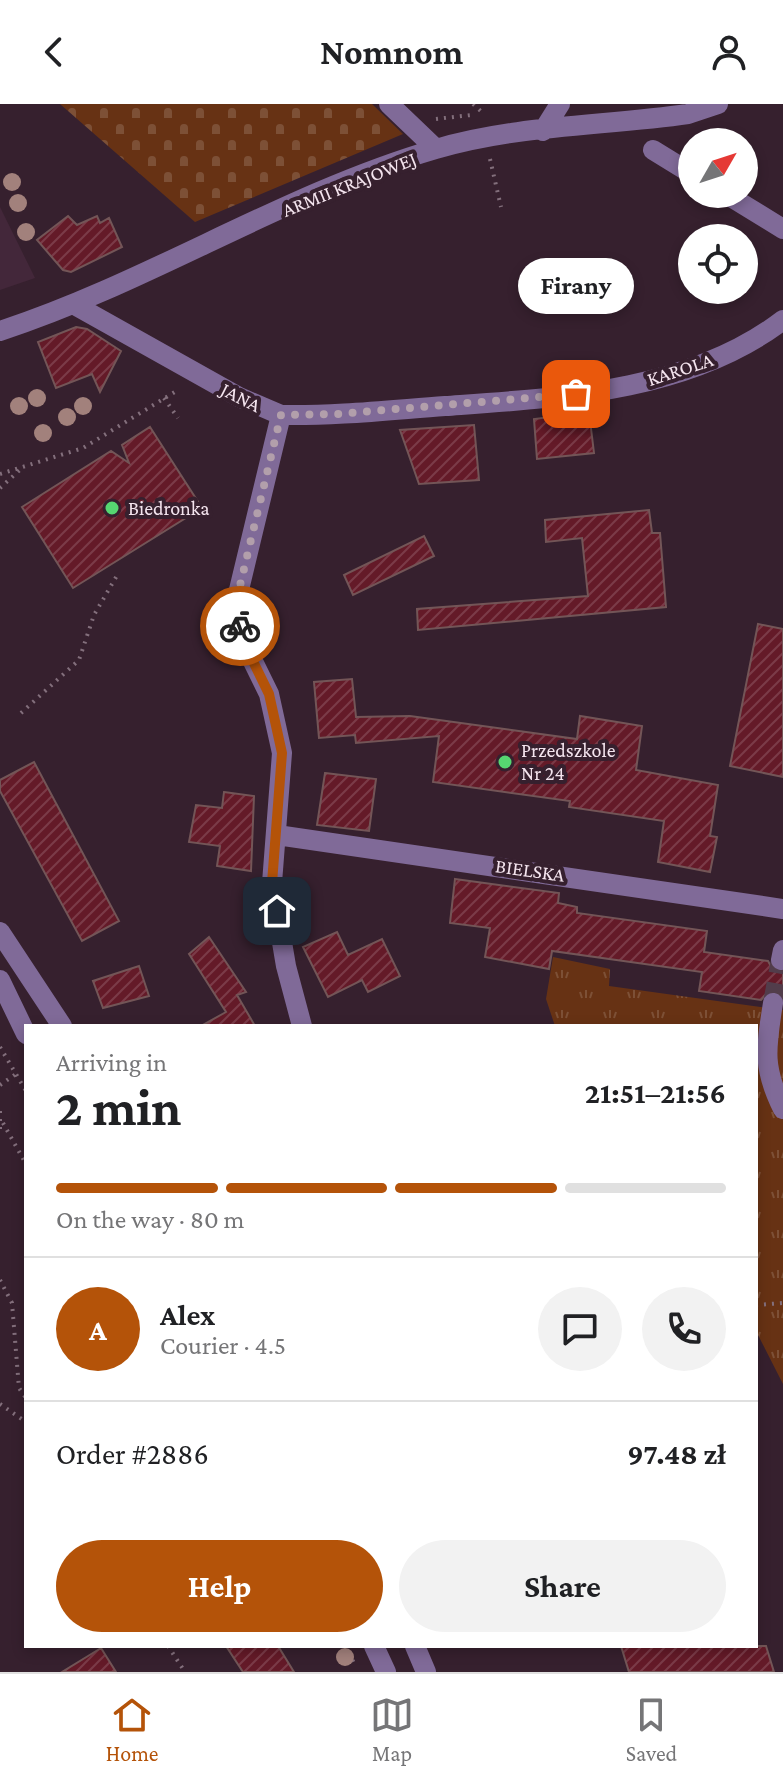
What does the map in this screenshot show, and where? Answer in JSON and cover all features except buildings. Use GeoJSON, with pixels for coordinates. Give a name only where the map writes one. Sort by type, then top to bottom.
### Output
{"type":"FeatureCollection","features":[{"type":"Feature","properties":{"kind":"street"},"geometry":{"type":"LineString","coordinates":[[389,104],[436,149]]}},
{"type":"Feature","properties":{"kind":"street"},"geometry":{"type":"LineString","coordinates":[[543,131],[560,104]]}},
{"type":"Feature","properties":{"kind":"street","name":"ARMII KRAJOWEJ"},"geometry":{"type":"LineString","coordinates":[[0,331],[73,304],[339,185],[436,149],[487,137],[688,114],[718,104]]}},
{"type":"Feature","properties":{"kind":"street"},"geometry":{"type":"LineString","coordinates":[[653,150],[678,165]]}},
{"type":"Feature","properties":{"kind":"street"},"geometry":{"type":"LineString","coordinates":[[749,208],[783,229]]}},
{"type":"Feature","properties":{"kind":"street","name":"JANA"},"geometry":{"type":"LineString","coordinates":[[73,304],[200,376],[281,415],[237,598],[242,639],[269,694],[282,753],[272,883],[286,966],[301,1024]]}},
{"type":"Feature","properties":{"kind":"street","name":"KAROLA"},"geometry":{"type":"LineString","coordinates":[[281,415],[547,399],[606,390],[728,353],[783,320]]}},
{"type":"Feature","properties":{"kind":"street","name":"BIELSKA"},"geometry":{"type":"LineString","coordinates":[[277,835],[783,909]]}},
{"type":"Feature","properties":{"kind":"street"},"geometry":{"type":"LineString","coordinates":[[0,932],[61,1024]]}},
{"type":"Feature","properties":{"kind":"street"},"geometry":{"type":"LineString","coordinates":[[0,980],[24,1030]]}},
{"type":"Feature","properties":{"kind":"street"},"geometry":{"type":"LineString","coordinates":[[773,1003],[765,1056],[771,1084],[783,1109]]}},
{"type":"Feature","properties":{"kind":"street"},"geometry":{"type":"LineString","coordinates":[[375,1648],[386,1672]]}},
{"type":"Feature","properties":{"kind":"street"},"geometry":{"type":"LineString","coordinates":[[416,1648],[426,1672]]}},
{"type":"Feature","properties":{"kind":"path"},"geometry":{"type":"LineString","coordinates":[[473,104],[484,114]]}},
{"type":"Feature","properties":{"kind":"path"},"geometry":{"type":"LineString","coordinates":[[489,156],[501,207]]}},
{"type":"Feature","properties":{"kind":"path"},"geometry":{"type":"LineString","coordinates":[[0,474],[83,448],[200,376]]}},
{"type":"Feature","properties":{"kind":"path"},"geometry":{"type":"LineString","coordinates":[[164,398],[178,418]]}},
{"type":"Feature","properties":{"kind":"path"},"geometry":{"type":"LineString","coordinates":[[0,488],[23,467]]}},
{"type":"Feature","properties":{"kind":"path"},"geometry":{"type":"LineString","coordinates":[[21,713],[79,660],[94,615],[119,572]]}},
{"type":"Feature","properties":{"kind":"path"},"geometry":{"type":"LineString","coordinates":[[0,1047],[24,1088]]}},
{"type":"Feature","properties":{"kind":"path"},"geometry":{"type":"LineString","coordinates":[[0,1085],[16,1074]]}},
{"type":"Feature","properties":{"kind":"path"},"geometry":{"type":"LineString","coordinates":[[0,1111],[3,1123],[24,1160]]}},
{"type":"Feature","properties":{"kind":"path"},"geometry":{"type":"LineString","coordinates":[[0,1130],[3,1123]]}},
{"type":"Feature","properties":{"kind":"path"},"geometry":{"type":"LineString","coordinates":[[0,1280],[12,1303],[19,1388],[24,1395]]}},
{"type":"Feature","properties":{"kind":"path"},"geometry":{"type":"LineString","coordinates":[[758,1305],[783,1303]]}},
{"type":"Feature","properties":{"kind":"path"},"geometry":{"type":"LineString","coordinates":[[0,1404],[24,1421]]}},
{"type":"Feature","properties":{"kind":"path"},"geometry":{"type":"LineString","coordinates":[[169,1648],[185,1672]]}},
{"type":"Feature","properties":{"kind":"path"},"geometry":{"type":"LineString","coordinates":[[346,1648],[359,1672]]}},
{"type":"Feature","properties":{"kind":"shaded area"},"geometry":{"type":"Polygon","coordinates":[[[0,207],[35,278],[0,290],[0,207]]]}},
{"type":"Feature","properties":{"kind":"green space"},"geometry":{"type":"Polygon","coordinates":[[[60,104],[372,104],[403,134],[195,222],[60,104]]]}},
{"type":"Feature","properties":{"kind":"green space"},"geometry":{"type":"Polygon","coordinates":[[[553,957],[610,969],[609,986],[783,1010],[783,1384],[758,1335],[758,1024],[554,1024],[546,999],[553,957]]]}},
{"type":"Feature","properties":{"kind":"tunnel"},"geometry":{"type":"LineString","coordinates":[[773,1003],[781,960]]}},
{"type":"Feature","properties":{"kind":"way so far"},"geometry":{"type":"LineString","coordinates":[[240,626],[237,598],[281,415],[337,414],[547,399],[576,394]]}},
{"type":"Feature","properties":{"kind":"place","name":"Firany"},"geometry":{"type":"Point","coordinates":[576,394]}},
{"type":"Feature","properties":{"kind":"place","name":"Biedronka"},"geometry":{"type":"Point","coordinates":[112,508]}},
{"type":"Feature","properties":{"kind":"place","name":"Przedszkole Nr 24"},"geometry":{"type":"Point","coordinates":[505,762]}},
{"type":"Feature","properties":{"kind":"route"},"geometry":{"type":"LineString","coordinates":[[240,626],[242,639],[269,694],[282,753],[272,883],[277,911]]}}]}
